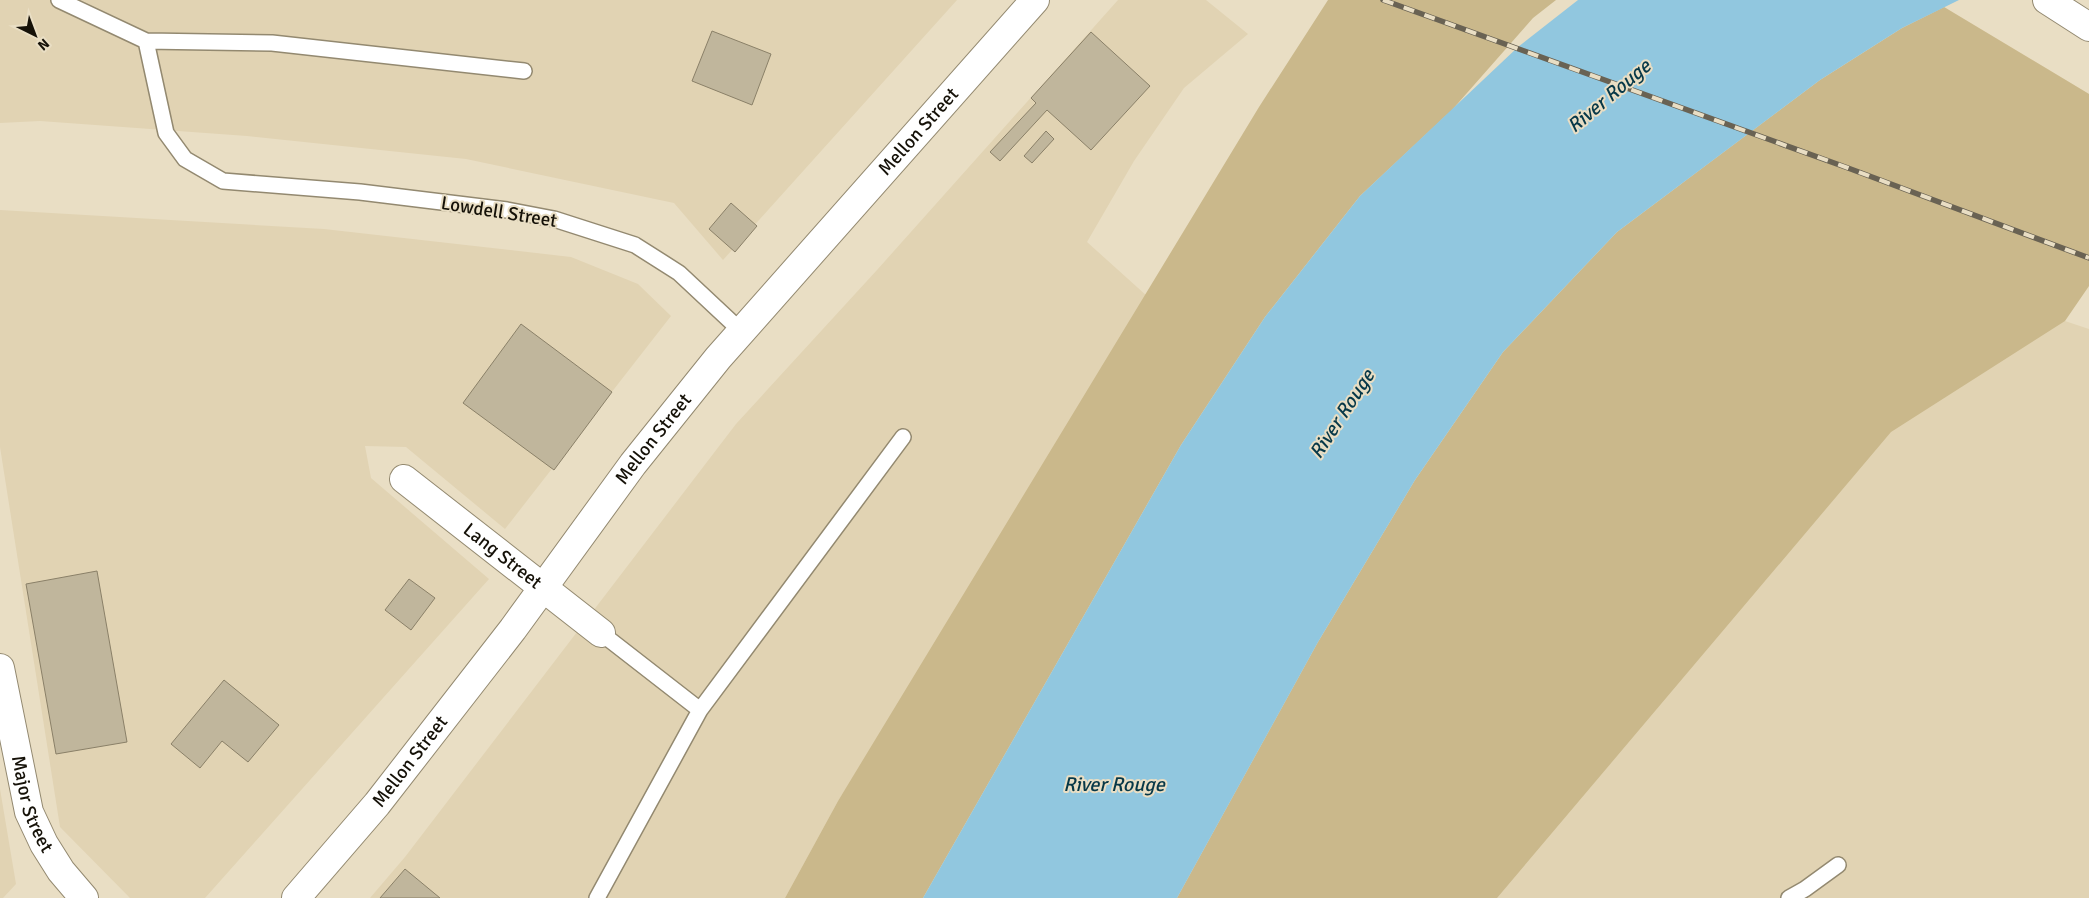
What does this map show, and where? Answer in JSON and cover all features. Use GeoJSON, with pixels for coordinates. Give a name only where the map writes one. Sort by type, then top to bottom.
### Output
{"type":"FeatureCollection","features":[{"type":"Feature","properties":{"kind":"street","name":"Mellon Street"},"geometry":{"type":"LineString","coordinates":[[296,898],[377,804],[513,629],[633,464],[741,331],[1035,0]]}},
{"type":"Feature","properties":{"kind":"street"},"geometry":{"type":"LineString","coordinates":[[2047,0],[2089,27]]}},
{"type":"Feature","properties":{"kind":"street","name":"Lang Street"},"geometry":{"type":"LineString","coordinates":[[404,479],[601,633]]}},
{"type":"Feature","properties":{"kind":"street","name":"Major Street"},"geometry":{"type":"LineString","coordinates":[[0,668],[29,812],[44,844],[61,871],[84,898]]}},
{"type":"Feature","properties":{"kind":"lane"},"geometry":{"type":"LineString","coordinates":[[59,0],[146,41],[272,44],[524,72]]}},
{"type":"Feature","properties":{"kind":"lane","name":"Lowdell Street"},"geometry":{"type":"LineString","coordinates":[[146,41],[166,133],[185,159],[223,181],[370,193],[507,210],[554,219],[635,245],[679,273],[741,331]]}},
{"type":"Feature","properties":{"kind":"lane"},"geometry":{"type":"LineString","coordinates":[[597,898],[700,710],[903,438]]}},
{"type":"Feature","properties":{"kind":"lane"},"geometry":{"type":"LineString","coordinates":[[601,633],[700,710]]}},
{"type":"Feature","properties":{"kind":"lane"},"geometry":{"type":"LineString","coordinates":[[1789,898],[1838,865]]}},
{"type":"Feature","properties":{"kind":"shaded area"},"geometry":{"type":"Polygon","coordinates":[[[0,0],[957,0],[723,260],[674,203],[466,159],[247,136],[40,121],[0,123],[0,0]]]}},
{"type":"Feature","properties":{"kind":"shaded area"},"geometry":{"type":"Polygon","coordinates":[[[1118,0],[1206,0],[1248,34],[1184,88],[1134,161],[1087,242],[1157,305],[838,801],[785,898],[370,898],[405,857],[736,424],[877,270],[1118,0]]]}},
{"type":"Feature","properties":{"kind":"shaded area"},"geometry":{"type":"Polygon","coordinates":[[[1328,0],[1556,0],[1533,18],[1452,110],[1360,196],[1265,317],[1181,445],[923,898],[785,898],[838,801],[1259,107],[1328,0]]]}},
{"type":"Feature","properties":{"kind":"shaded area"},"geometry":{"type":"Polygon","coordinates":[[[1944,7],[2089,94],[2065,321],[2089,329],[2089,898],[1177,898],[1318,642],[1685,181],[1820,80],[1944,7]]]}},
{"type":"Feature","properties":{"kind":"shaded area"},"geometry":{"type":"Polygon","coordinates":[[[1944,7],[2089,94],[2089,286],[2065,321],[1891,432],[1497,898],[1177,898],[1318,642],[1415,480],[1503,352],[1617,232],[1820,80],[1902,28],[1944,7]]]}},
{"type":"Feature","properties":{"kind":"shaded area"},"geometry":{"type":"Polygon","coordinates":[[[0,210],[324,229],[571,257],[638,284],[671,316],[505,529],[406,447],[365,446],[371,478],[489,579],[205,898],[130,898],[60,827],[0,447],[0,210]]]}},
{"type":"Feature","properties":{"kind":"shaded area"},"geometry":{"type":"Polygon","coordinates":[[[0,789],[16,884],[3,898],[0,898],[0,789]]]}},
{"type":"Feature","properties":{"kind":"water","name":"River Rouge"},"geometry":{"type":"Polygon","coordinates":[[[1578,0],[1959,0],[1902,28],[1820,80],[1617,232],[1503,352],[1415,480],[1318,642],[1177,898],[923,898],[1181,445],[1265,317],[1360,196],[1518,47],[1578,0]]]}},
{"type":"Feature","properties":{"kind":"building"},"geometry":{"type":"Polygon","coordinates":[[[712,31],[771,54],[752,105],[692,81],[712,31]]]}},
{"type":"Feature","properties":{"kind":"building"},"geometry":{"type":"Polygon","coordinates":[[[1091,32],[1150,86],[1091,150],[1047,110],[1000,161],[990,152],[1036,103],[1031,98],[1091,32]]]}},
{"type":"Feature","properties":{"kind":"building"},"geometry":{"type":"Polygon","coordinates":[[[1046,131],[1054,139],[1032,163],[1024,156],[1046,131]]]}},
{"type":"Feature","properties":{"kind":"building"},"geometry":{"type":"Polygon","coordinates":[[[731,203],[757,226],[735,252],[709,229],[731,203]]]}},
{"type":"Feature","properties":{"kind":"building"},"geometry":{"type":"Polygon","coordinates":[[[521,324],[612,392],[554,470],[463,403],[521,324]]]}},
{"type":"Feature","properties":{"kind":"building"},"geometry":{"type":"Polygon","coordinates":[[[97,571],[127,742],[56,754],[26,584],[97,571]]]}},
{"type":"Feature","properties":{"kind":"building"},"geometry":{"type":"Polygon","coordinates":[[[409,579],[435,598],[411,630],[385,610],[409,579]]]}},
{"type":"Feature","properties":{"kind":"building"},"geometry":{"type":"Polygon","coordinates":[[[224,680],[279,725],[248,762],[222,741],[200,768],[171,744],[224,680]]]}},
{"type":"Feature","properties":{"kind":"building"},"geometry":{"type":"Polygon","coordinates":[[[405,869],[440,898],[380,898],[405,869]]]}},
{"type":"Feature","properties":{"kind":"railway"},"geometry":{"type":"LineString","coordinates":[[1383,0],[1848,168],[2089,258]]}}]}
